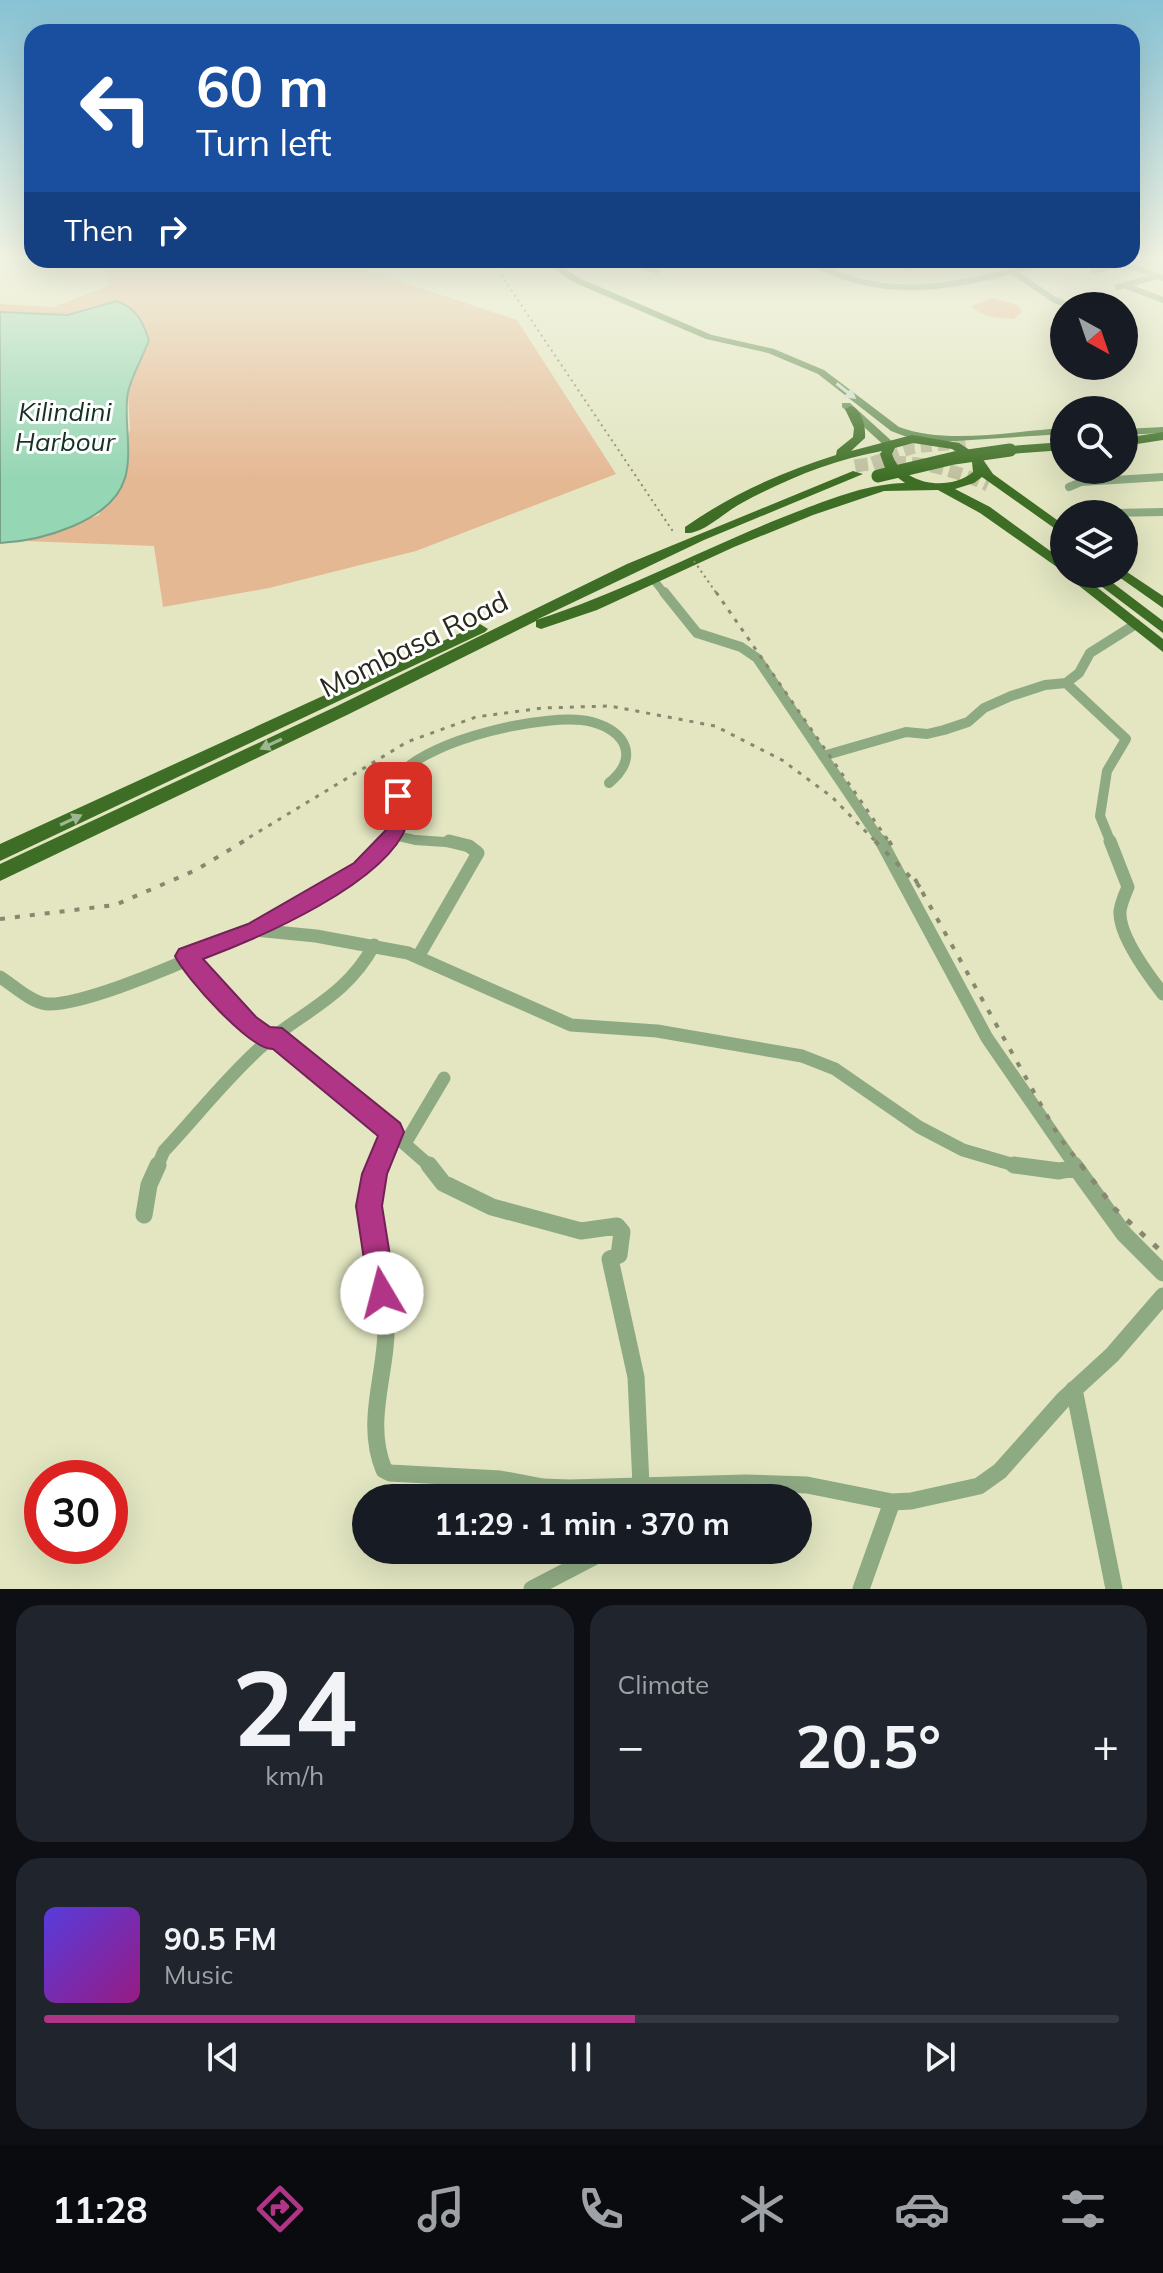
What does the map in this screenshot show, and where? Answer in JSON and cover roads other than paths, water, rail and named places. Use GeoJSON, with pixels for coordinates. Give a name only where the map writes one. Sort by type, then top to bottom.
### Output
{"type":"FeatureCollection","features":[{"type":"Feature","properties":{"kind":"highway"},"geometry":{"type":"LineString","coordinates":[[690,530],[708,515],[828,461],[852,447],[859,438],[860,428],[851,409]]}},
{"type":"Feature","properties":{"kind":"highway"},"geometry":{"type":"LineString","coordinates":[[1138,434],[1163,432]]}},
{"type":"Feature","properties":{"kind":"highway"},"geometry":{"type":"LineString","coordinates":[[828,461],[912,439],[955,446],[989,477],[1050,521]]}},
{"type":"Feature","properties":{"kind":"highway"},"geometry":{"type":"LineString","coordinates":[[341,711],[404,693],[718,538],[878,476],[1050,441]]}},
{"type":"Feature","properties":{"kind":"highway"},"geometry":{"type":"LineString","coordinates":[[891,446],[886,454],[891,469],[914,482],[935,486],[985,510],[1050,558]]}},
{"type":"Feature","properties":{"kind":"highway"},"geometry":{"type":"LineString","coordinates":[[554,618],[592,607],[756,532],[839,501],[883,487],[970,482],[977,476],[978,464]]}},
{"type":"Feature","properties":{"kind":"highway","name":"Mombasa Road"},"geometry":{"type":"LineString","coordinates":[[0,853],[690,530],[856,470],[632,567],[341,711],[0,873]]}},
{"type":"Feature","properties":{"kind":"highway"},"geometry":{"type":"LineString","coordinates":[[1050,532],[982,488],[1050,543]]}},
{"type":"Feature","properties":{"kind":"highway"},"geometry":{"type":"LineString","coordinates":[[1138,584],[1163,603]]}},
{"type":"Feature","properties":{"kind":"highway"},"geometry":{"type":"LineString","coordinates":[[1089,588],[1163,647]]}},
{"type":"Feature","properties":{"kind":"highway"},"geometry":{"type":"LineString","coordinates":[[1110,588],[1163,628]]}},
{"type":"Feature","properties":{"kind":"highway"},"geometry":{"type":"LineString","coordinates":[[1127,588],[1163,614]]}},
{"type":"Feature","properties":{"kind":"main road"},"geometry":{"type":"LineString","coordinates":[[673,330],[695,340],[794,367],[851,409],[891,446]]}},
{"type":"Feature","properties":{"kind":"main road"},"geometry":{"type":"LineString","coordinates":[[693,330],[787,356],[821,372],[895,429],[926,439],[1050,438]]}},
{"type":"Feature","properties":{"kind":"main road"},"geometry":{"type":"LineString","coordinates":[[868,408],[900,423],[956,438]]}},
{"type":"Feature","properties":{"kind":"main road"},"geometry":{"type":"LineString","coordinates":[[968,443],[1050,439]]}},
{"type":"Feature","properties":{"kind":"main road"},"geometry":{"type":"LineString","coordinates":[[978,464],[982,452],[993,446],[1050,440]]}},
{"type":"Feature","properties":{"kind":"street"},"geometry":{"type":"LineString","coordinates":[[1069,487],[1081,482],[1163,477]]}},
{"type":"Feature","properties":{"kind":"street"},"geometry":{"type":"LineString","coordinates":[[1138,512],[1163,512]]}},
{"type":"Feature","properties":{"kind":"street"},"geometry":{"type":"LineString","coordinates":[[653,579],[697,633],[753,654],[892,858],[987,1038],[1124,1234],[1163,1273]]}},
{"type":"Feature","properties":{"kind":"street"},"geometry":{"type":"LineString","coordinates":[[823,756],[906,732],[927,734],[944,730],[968,722],[984,708],[1011,696],[1045,685],[1066,683],[1079,673],[1090,653],[1136,624]]}},
{"type":"Feature","properties":{"kind":"street"},"geometry":{"type":"LineString","coordinates":[[1066,683],[1126,739],[1107,771],[1100,816],[1128,887],[1120,909],[1121,923],[1145,971],[1163,994]]}},
{"type":"Feature","properties":{"kind":"street"},"geometry":{"type":"LineString","coordinates":[[0,977],[37,1003],[53,1005],[100,994],[255,930],[361,869],[394,835],[398,825],[391,810],[398,796],[398,779],[405,770],[452,744],[528,722],[550,719],[607,724],[624,740],[627,756],[624,770],[609,783]]}},
{"type":"Feature","properties":{"kind":"street"},"geometry":{"type":"LineString","coordinates":[[394,835],[410,841],[463,844],[478,853],[418,957]]}},
{"type":"Feature","properties":{"kind":"street"},"geometry":{"type":"LineString","coordinates":[[255,930],[374,945],[418,957],[571,1025],[657,1031],[816,1060],[851,1078],[919,1127],[963,1150],[1023,1168],[1059,1171],[1075,1168]]}},
{"type":"Feature","properties":{"kind":"street"},"geometry":{"type":"LineString","coordinates":[[144,1215],[149,1185],[164,1151],[272,1038],[333,999],[363,967],[374,945]]}},
{"type":"Feature","properties":{"kind":"street"},"geometry":{"type":"LineString","coordinates":[[186,956],[248,1024],[272,1038],[399,1137],[443,1183],[492,1207],[581,1231],[617,1226],[622,1232],[619,1255],[610,1259],[635,1364],[640,1410],[638,1443],[641,1484]]}},
{"type":"Feature","properties":{"kind":"street"},"geometry":{"type":"LineString","coordinates":[[444,1078],[375,1174],[369,1206],[386,1317],[376,1449],[384,1470],[401,1474],[500,1479],[527,1484]]}},
{"type":"Feature","properties":{"kind":"street"},"geometry":{"type":"LineString","coordinates":[[812,1486],[892,1502],[944,1495],[990,1480],[1074,1389],[1140,1326],[1163,1296]]}},
{"type":"Feature","properties":{"kind":"street"},"geometry":{"type":"LineString","coordinates":[[1074,1389],[1114,1589]]}},
{"type":"Feature","properties":{"kind":"street"},"geometry":{"type":"LineString","coordinates":[[861,1589],[892,1502]]}},
{"type":"Feature","properties":{"kind":"street"},"geometry":{"type":"LineString","coordinates":[[532,1589],[580,1564]]}},
{"type":"Feature","properties":{"kind":"water","name":"Kilindini Harbour"},"geometry":{"type":"Polygon","coordinates":[[[0,330],[145,330],[149,340],[128,392],[127,468],[118,493],[106,506],[73,526],[35,538],[0,543],[0,330]]]}},
{"type":"Feature","properties":{"kind":"tunnel"},"geometry":{"type":"LineString","coordinates":[[872,462],[914,448],[968,443]]}},
{"type":"Feature","properties":{"kind":"tunnel"},"geometry":{"type":"LineString","coordinates":[[855,466],[890,462],[923,465],[955,472],[988,485]]}},
{"type":"Feature","properties":{"kind":"railway"},"geometry":{"type":"LineString","coordinates":[[538,330],[674,533]]}},
{"type":"Feature","properties":{"kind":"railway"},"geometry":{"type":"LineString","coordinates":[[694,561],[717,594]]}},
{"type":"Feature","properties":{"kind":"railway"},"geometry":{"type":"LineString","coordinates":[[716,592],[890,843]]}},
{"type":"Feature","properties":{"kind":"railway"},"geometry":{"type":"LineString","coordinates":[[240,843],[407,742],[476,717],[542,708],[610,706],[715,726],[782,760],[832,797],[877,843]]}},
{"type":"Feature","properties":{"kind":"railway"},"geometry":{"type":"LineString","coordinates":[[0,919],[115,905],[196,870],[244,841]]}},
{"type":"Feature","properties":{"kind":"railway"},"geometry":{"type":"LineString","coordinates":[[875,841],[919,886]]}},
{"type":"Feature","properties":{"kind":"railway"},"geometry":{"type":"LineString","coordinates":[[889,841],[892,846]]}},
{"type":"Feature","properties":{"kind":"railway"},"geometry":{"type":"LineString","coordinates":[[915,879],[919,886]]}},
{"type":"Feature","properties":{"kind":"railway"},"geometry":{"type":"LineString","coordinates":[[919,886],[1059,1137],[1083,1167]]}},
{"type":"Feature","properties":{"kind":"railway"},"geometry":{"type":"LineString","coordinates":[[1081,1165],[1115,1209],[1163,1253]]}}]}
